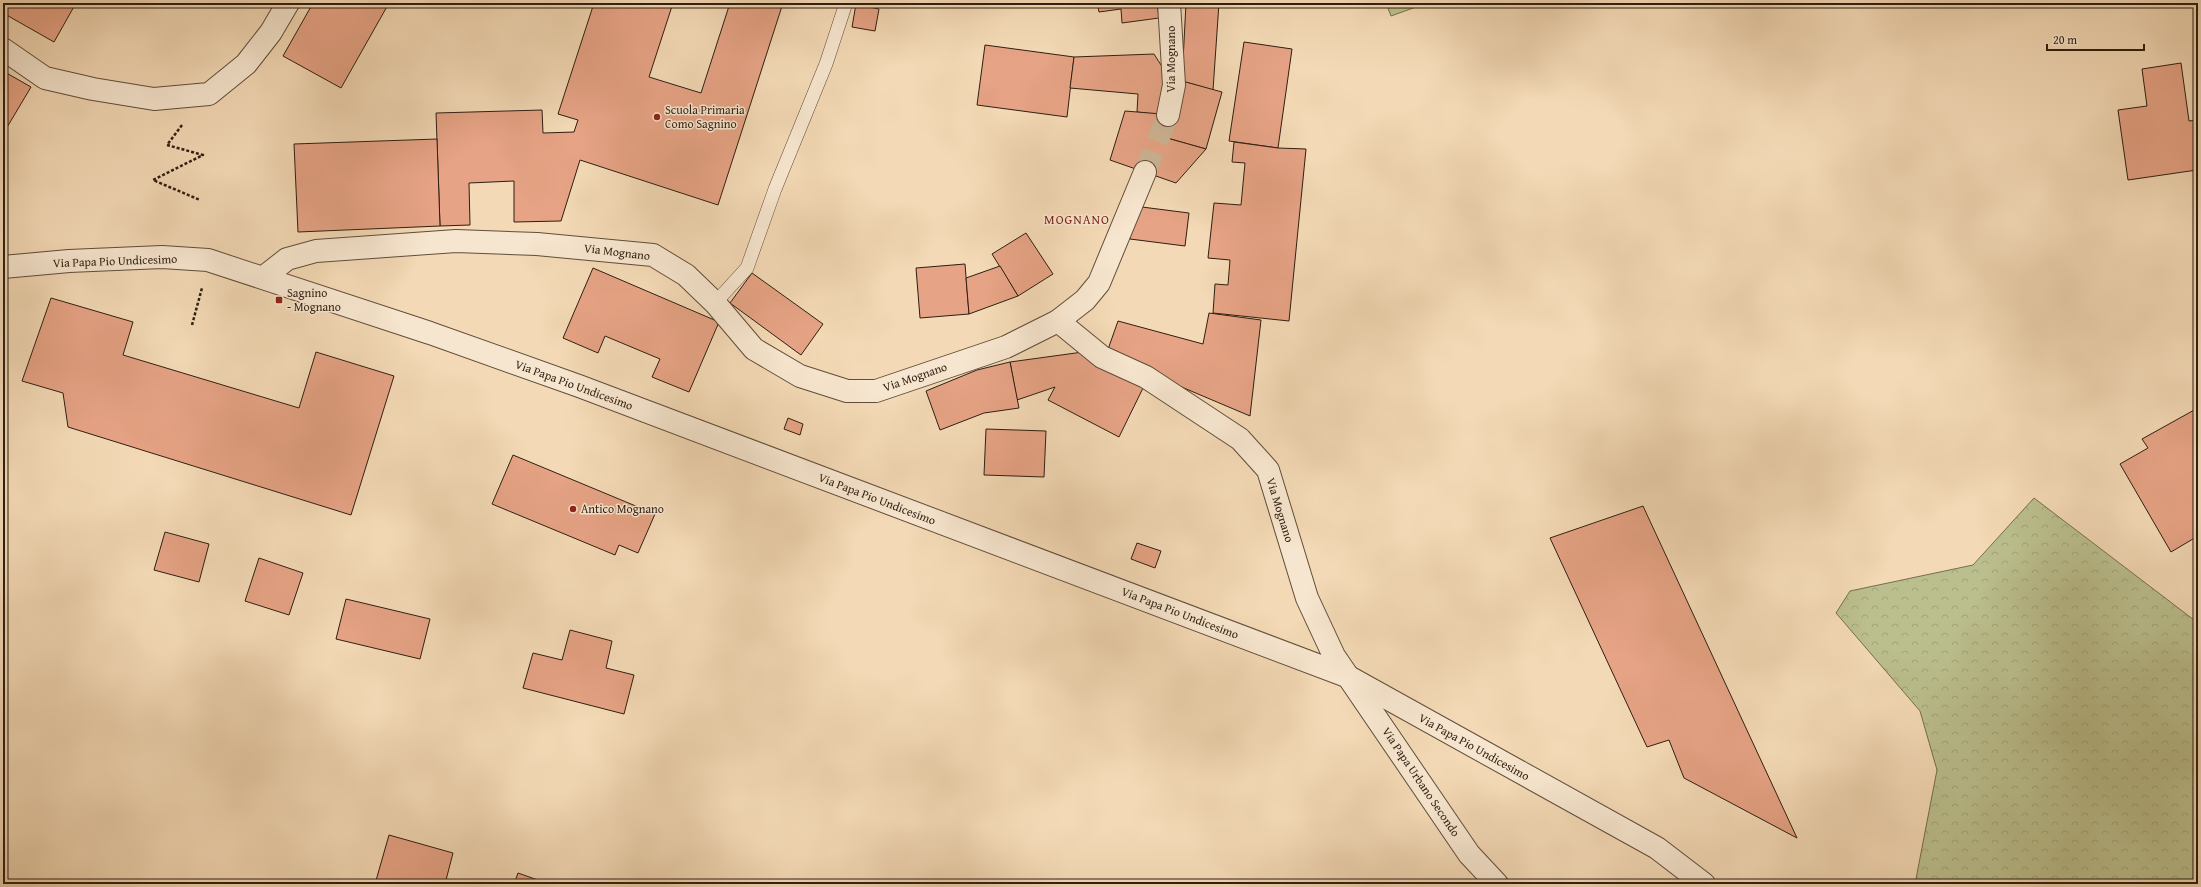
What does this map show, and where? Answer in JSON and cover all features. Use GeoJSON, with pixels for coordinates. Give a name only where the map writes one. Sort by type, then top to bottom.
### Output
{"type":"FeatureCollection","features":[{"type":"Feature","properties":{"kind":"street"},"geometry":{"type":"LineString","coordinates":[[3,49],[46,78],[93,89],[154,99],[209,94],[246,64],[270,32],[288,3]]}},
{"type":"Feature","properties":{"kind":"street","name":"Via Mognano"},"geometry":{"type":"LineString","coordinates":[[1168,115],[1174,85],[1169,3]]}},
{"type":"Feature","properties":{"kind":"street"},"geometry":{"type":"LineString","coordinates":[[1058,320],[1085,300],[1099,282],[1144,172]]}},
{"type":"Feature","properties":{"kind":"street","name":"Via Mognano"},"geometry":{"type":"LineString","coordinates":[[264,277],[287,259],[316,251],[456,242],[537,244],[653,255],[686,275],[715,303],[754,349],[800,376],[847,391],[876,390],[1006,347],[1058,320],[1102,357],[1146,377],[1240,439],[1268,470],[1307,598],[1334,656],[1349,677]]}},
{"type":"Feature","properties":{"kind":"street","name":"Via Papa Pio Undicesimo"},"geometry":{"type":"LineString","coordinates":[[3,267],[69,261],[162,257],[208,260],[264,277],[327,301],[430,333],[579,386],[1349,677],[1657,848],[1704,884]]}},
{"type":"Feature","properties":{"kind":"street","name":"Via Papa Urbano Secondo"},"geometry":{"type":"LineString","coordinates":[[1349,677],[1469,854],[1497,884]]}},
{"type":"Feature","properties":{"kind":"lane"},"geometry":{"type":"LineString","coordinates":[[715,303],[747,268],[775,189],[826,64],[846,3]]}},
{"type":"Feature","properties":{"kind":"path"},"geometry":{"type":"LineString","coordinates":[[184,122],[167,145],[203,155],[152,180],[200,200]]}},
{"type":"Feature","properties":{"kind":"path"},"geometry":{"type":"LineString","coordinates":[[192,326],[202,285]]}},
{"type":"Feature","properties":{"kind":"green space"},"geometry":{"type":"Polygon","coordinates":[[[1386,3],[1427,3],[1391,16],[1386,3]]]}},
{"type":"Feature","properties":{"kind":"green space"},"geometry":{"type":"Polygon","coordinates":[[[2034,498],[2198,623],[2198,884],[1915,884],[1937,770],[1920,711],[1836,613],[1850,591],[1973,565],[2034,498]]]}},
{"type":"Feature","properties":{"kind":"building"},"geometry":{"type":"Polygon","coordinates":[[[3,3],[76,3],[54,42],[3,13],[3,3]]]}},
{"type":"Feature","properties":{"kind":"building"},"geometry":{"type":"Polygon","coordinates":[[[313,3],[389,3],[341,88],[283,56],[313,3]]]}},
{"type":"Feature","properties":{"kind":"building","name":"Scuola Primaria Como Sagnino"},"geometry":{"type":"Polygon","coordinates":[[[594,3],[673,3],[649,77],[701,93],[730,3],[783,3],[718,205],[580,160],[561,221],[514,222],[514,181],[469,183],[470,225],[440,226],[436,113],[542,110],[543,133],[574,132],[578,120],[558,114],[594,3]]]}},
{"type":"Feature","properties":{"kind":"building"},"geometry":{"type":"Polygon","coordinates":[[[1097,3],[1157,3],[1159,18],[1122,23],[1121,9],[1099,12],[1097,3]]]}},
{"type":"Feature","properties":{"kind":"building"},"geometry":{"type":"Polygon","coordinates":[[[1186,3],[1219,3],[1213,90],[1182,81],[1186,3]]]}},
{"type":"Feature","properties":{"kind":"building"},"geometry":{"type":"Polygon","coordinates":[[[856,4],[879,9],[875,31],[852,27],[856,4]]]}},
{"type":"Feature","properties":{"kind":"building"},"geometry":{"type":"Polygon","coordinates":[[[1244,42],[1292,49],[1278,148],[1229,141],[1244,42]]]}},
{"type":"Feature","properties":{"kind":"building"},"geometry":{"type":"Polygon","coordinates":[[[985,45],[1074,57],[1067,117],[977,105],[985,45]]]}},
{"type":"Feature","properties":{"kind":"building"},"geometry":{"type":"Polygon","coordinates":[[[1154,54],[1170,79],[1163,115],[1137,112],[1138,94],[1070,88],[1074,57],[1154,54]]]}},
{"type":"Feature","properties":{"kind":"building"},"geometry":{"type":"Polygon","coordinates":[[[2181,63],[2189,121],[2198,120],[2198,152],[2194,153],[2197,170],[2128,180],[2118,110],[2147,106],[2142,69],[2181,63]]]}},
{"type":"Feature","properties":{"kind":"building"},"geometry":{"type":"Polygon","coordinates":[[[3,71],[31,87],[3,134],[3,71]]]}},
{"type":"Feature","properties":{"kind":"building"},"geometry":{"type":"Polygon","coordinates":[[[1182,81],[1222,92],[1206,149],[1167,138],[1182,81]]]}},
{"type":"Feature","properties":{"kind":"building"},"geometry":{"type":"Polygon","coordinates":[[[1125,111],[1174,115],[1167,138],[1206,149],[1176,183],[1110,160],[1125,111]]]}},
{"type":"Feature","properties":{"kind":"building"},"geometry":{"type":"Polygon","coordinates":[[[437,139],[440,226],[298,232],[294,144],[437,139]]]}},
{"type":"Feature","properties":{"kind":"building"},"geometry":{"type":"Polygon","coordinates":[[[1234,142],[1278,148],[1306,149],[1289,321],[1213,313],[1215,284],[1228,285],[1230,260],[1208,258],[1214,203],[1241,205],[1245,163],[1232,162],[1234,142]]]}},
{"type":"Feature","properties":{"kind":"building"},"geometry":{"type":"Polygon","coordinates":[[[1134,206],[1189,213],[1185,246],[1130,239],[1134,206]]]}},
{"type":"Feature","properties":{"kind":"building"},"geometry":{"type":"Polygon","coordinates":[[[1026,233],[1053,274],[1018,296],[992,254],[1026,233]]]}},
{"type":"Feature","properties":{"kind":"building"},"geometry":{"type":"Polygon","coordinates":[[[965,264],[969,314],[920,318],[916,268],[965,264]]]}},
{"type":"Feature","properties":{"kind":"building"},"geometry":{"type":"Polygon","coordinates":[[[1000,266],[1018,296],[969,314],[966,278],[1000,266]]]}},
{"type":"Feature","properties":{"kind":"building"},"geometry":{"type":"Polygon","coordinates":[[[593,268],[719,322],[689,392],[652,377],[660,359],[605,336],[598,353],[563,338],[593,268]]]}},
{"type":"Feature","properties":{"kind":"building"},"geometry":{"type":"Polygon","coordinates":[[[752,273],[823,324],[801,355],[730,303],[752,273]]]}},
{"type":"Feature","properties":{"kind":"building"},"geometry":{"type":"Polygon","coordinates":[[[51,298],[133,322],[123,355],[299,408],[316,352],[394,376],[351,515],[68,427],[63,393],[22,381],[51,298]]]}},
{"type":"Feature","properties":{"kind":"building"},"geometry":{"type":"Polygon","coordinates":[[[1209,313],[1261,320],[1250,416],[1106,355],[1118,321],[1203,344],[1209,313]]]}},
{"type":"Feature","properties":{"kind":"building"},"geometry":{"type":"Polygon","coordinates":[[[1083,352],[1145,384],[1119,437],[1048,400],[1055,387],[1017,400],[1010,362],[1083,352]]]}},
{"type":"Feature","properties":{"kind":"building"},"geometry":{"type":"Polygon","coordinates":[[[1010,362],[1019,408],[984,413],[940,430],[926,391],[977,370],[1010,362]]]}},
{"type":"Feature","properties":{"kind":"building"},"geometry":{"type":"Polygon","coordinates":[[[2196,409],[2198,412],[2198,536],[2171,552],[2120,464],[2148,448],[2142,439],[2196,409]]]}},
{"type":"Feature","properties":{"kind":"building"},"geometry":{"type":"Polygon","coordinates":[[[788,418],[803,424],[800,435],[784,429],[788,418]]]}},
{"type":"Feature","properties":{"kind":"building"},"geometry":{"type":"Polygon","coordinates":[[[986,429],[1046,431],[1044,477],[984,475],[986,429]]]}},
{"type":"Feature","properties":{"kind":"building","name":"Antico Mognano"},"geometry":{"type":"Polygon","coordinates":[[[513,455],[655,514],[638,553],[619,545],[615,555],[492,504],[513,455]]]}},
{"type":"Feature","properties":{"kind":"building"},"geometry":{"type":"Polygon","coordinates":[[[1643,506],[1797,838],[1684,778],[1669,740],[1647,747],[1550,538],[1643,506]]]}},
{"type":"Feature","properties":{"kind":"building"},"geometry":{"type":"Polygon","coordinates":[[[165,532],[209,544],[199,582],[154,570],[165,532]]]}},
{"type":"Feature","properties":{"kind":"building"},"geometry":{"type":"Polygon","coordinates":[[[1137,543],[1161,551],[1155,568],[1131,559],[1137,543]]]}},
{"type":"Feature","properties":{"kind":"building"},"geometry":{"type":"Polygon","coordinates":[[[259,558],[303,573],[289,615],[245,601],[259,558]]]}},
{"type":"Feature","properties":{"kind":"building"},"geometry":{"type":"Polygon","coordinates":[[[346,599],[430,619],[420,659],[336,639],[346,599]]]}},
{"type":"Feature","properties":{"kind":"building"},"geometry":{"type":"Polygon","coordinates":[[[570,630],[612,641],[606,668],[634,675],[624,714],[523,688],[533,653],[562,660],[570,630]]]}},
{"type":"Feature","properties":{"kind":"building"},"geometry":{"type":"Polygon","coordinates":[[[389,835],[453,853],[445,884],[375,884],[389,835]]]}},
{"type":"Feature","properties":{"kind":"building"},"geometry":{"type":"Polygon","coordinates":[[[518,873],[549,884],[514,884],[518,873]]]}},
{"type":"Feature","properties":{"kind":"tunnel"},"geometry":{"type":"LineString","coordinates":[[1145,172],[1168,115]]}},
{"type":"Feature","properties":{"kind":"place","name":"Scuola Primaria Como Sagnino"},"geometry":{"type":"Point","coordinates":[657,117]}},
{"type":"Feature","properties":{"kind":"place","name":"Sagnino - Mognano"},"geometry":{"type":"Point","coordinates":[279,300]}},
{"type":"Feature","properties":{"kind":"place","name":"Antico Mognano"},"geometry":{"type":"Point","coordinates":[573,509]}},
{"type":"Feature","properties":{"kind":"district","name":"MOGNANO"},"geometry":{"type":"Point","coordinates":[1077,219]}}]}
